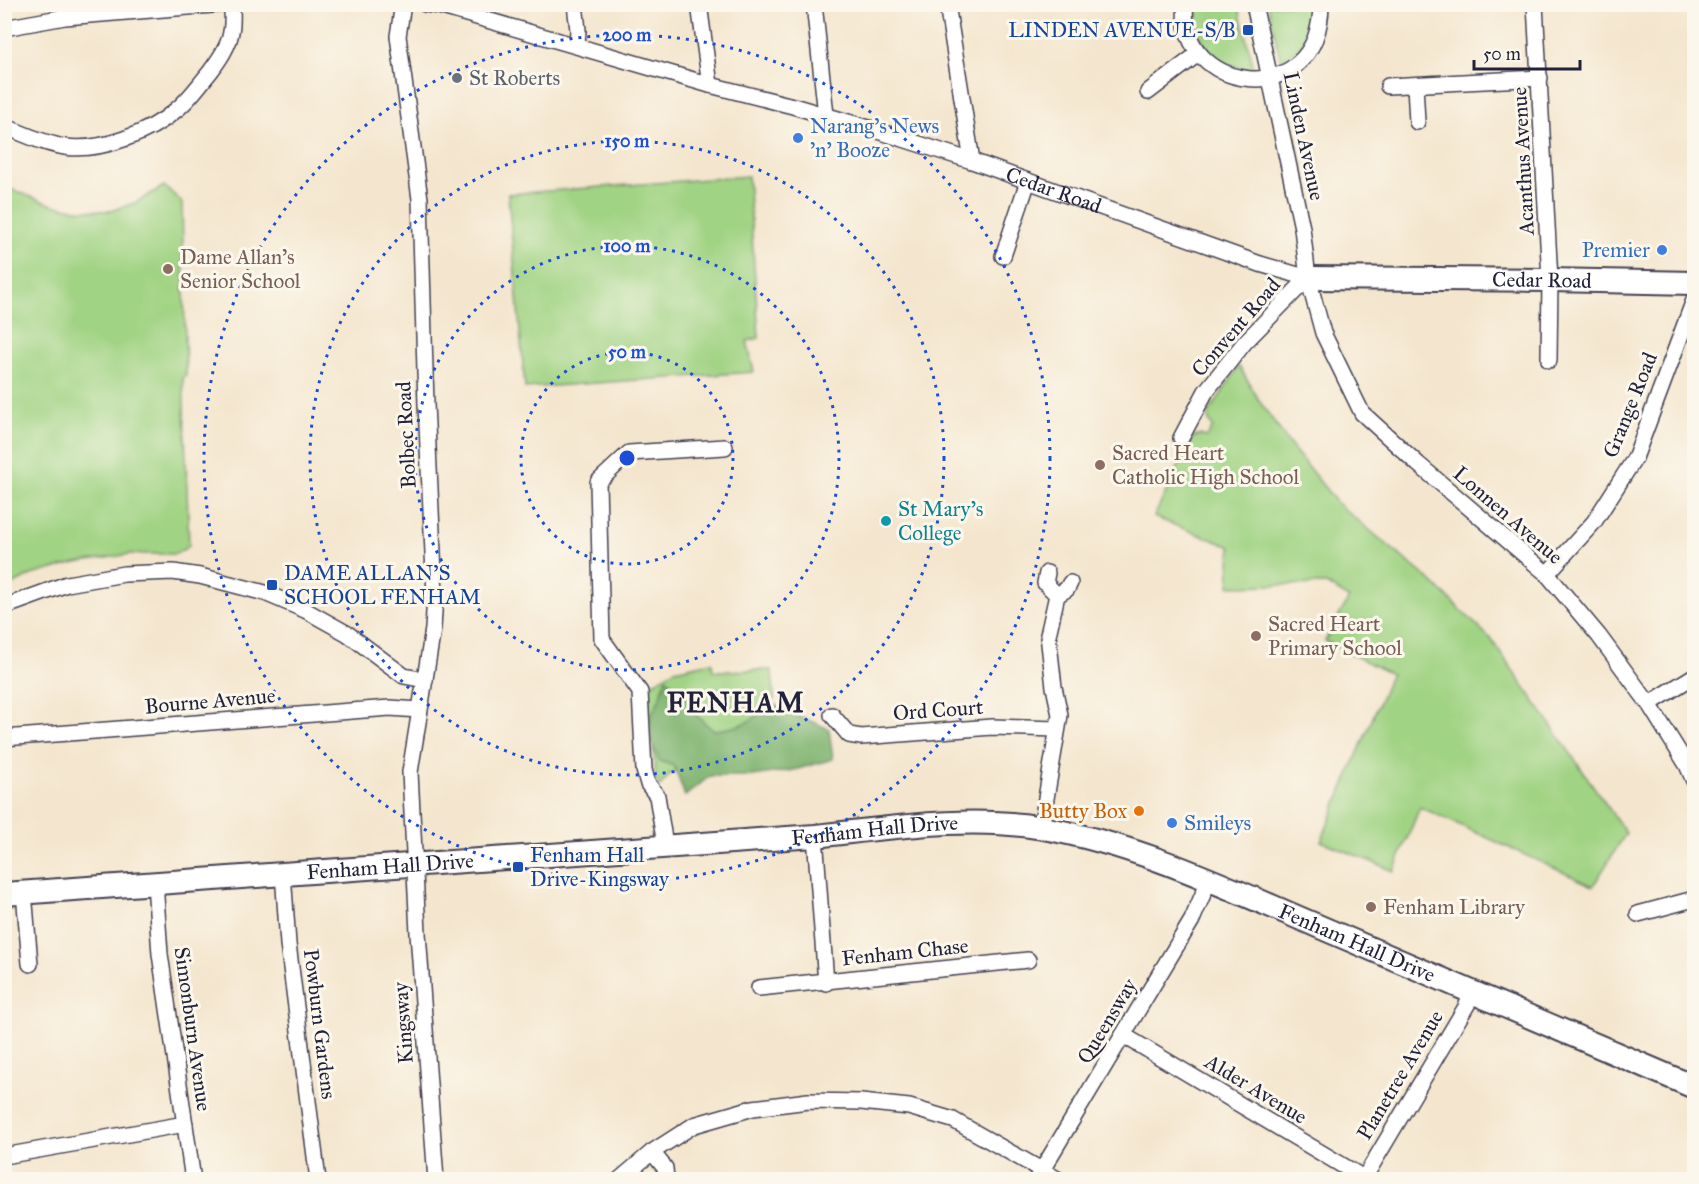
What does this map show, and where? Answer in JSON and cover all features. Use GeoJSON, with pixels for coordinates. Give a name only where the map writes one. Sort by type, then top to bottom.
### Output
{"type":"FeatureCollection","features":[{"type":"Feature","properties":{"kind":"street"},"geometry":{"type":"LineString","coordinates":[[4,28],[65,17],[225,4]]}},
{"type":"Feature","properties":{"kind":"street"},"geometry":{"type":"LineString","coordinates":[[4,126],[34,139],[66,147],[96,146],[123,140],[153,126],[176,111],[218,62],[231,33],[232,4]]}},
{"type":"Feature","properties":{"kind":"street","name":"Bolbec Road"},"geometry":{"type":"LineString","coordinates":[[403,4],[398,36],[420,200],[435,595],[433,629],[411,772],[414,864]]}},
{"type":"Feature","properties":{"kind":"street","name":"Cedar Road"},"geometry":{"type":"LineString","coordinates":[[425,4],[577,45],[710,85],[826,115],[972,161],[1260,264],[1308,278],[1695,283]]}},
{"type":"Feature","properties":{"kind":"street"},"geometry":{"type":"LineString","coordinates":[[574,4],[578,30],[577,45]]}},
{"type":"Feature","properties":{"kind":"street"},"geometry":{"type":"LineString","coordinates":[[699,4],[710,85]]}},
{"type":"Feature","properties":{"kind":"street"},"geometry":{"type":"LineString","coordinates":[[814,4],[826,115]]}},
{"type":"Feature","properties":{"kind":"street"},"geometry":{"type":"LineString","coordinates":[[947,4],[972,161]]}},
{"type":"Feature","properties":{"kind":"street"},"geometry":{"type":"LineString","coordinates":[[1186,4],[1185,13],[1189,34],[1199,53],[1213,67],[1230,76],[1250,80],[1269,78],[1288,71],[1304,58],[1318,33],[1321,23],[1321,4]]}},
{"type":"Feature","properties":{"kind":"street","name":"Linden Avenue"},"geometry":{"type":"LineString","coordinates":[[1254,4],[1302,228],[1308,278]]}},
{"type":"Feature","properties":{"kind":"street","name":"Acanthus Avenue"},"geometry":{"type":"LineString","coordinates":[[1535,4],[1550,280],[1549,360]]}},
{"type":"Feature","properties":{"kind":"street"},"geometry":{"type":"LineString","coordinates":[[1148,92],[1199,53]]}},
{"type":"Feature","properties":{"kind":"street"},"geometry":{"type":"LineString","coordinates":[[1388,86],[1540,78]]}},
{"type":"Feature","properties":{"kind":"street"},"geometry":{"type":"LineString","coordinates":[[1415,85],[1417,123]]}},
{"type":"Feature","properties":{"kind":"street"},"geometry":{"type":"LineString","coordinates":[[1003,256],[1028,181]]}},
{"type":"Feature","properties":{"kind":"street","name":"Convent Road"},"geometry":{"type":"LineString","coordinates":[[1181,438],[1206,391],[1245,342],[1308,278]]}},
{"type":"Feature","properties":{"kind":"street","name":"Lonnen Avenue"},"geometry":{"type":"LineString","coordinates":[[1308,278],[1323,333],[1362,413],[1547,574],[1599,636],[1649,704],[1695,780]]}},
{"type":"Feature","properties":{"kind":"street","name":"Grange Road"},"geometry":{"type":"LineString","coordinates":[[1547,574],[1594,522],[1635,458],[1695,300]]}},
{"type":"Feature","properties":{"kind":"street"},"geometry":{"type":"LineString","coordinates":[[665,845],[657,796],[648,784],[644,770],[640,692],[602,639],[598,482],[629,453],[724,447]]}},
{"type":"Feature","properties":{"kind":"street"},"geometry":{"type":"LineString","coordinates":[[4,607],[67,584],[124,574],[173,573],[200,576],[265,593],[305,609],[348,633],[404,676],[425,680]]}},
{"type":"Feature","properties":{"kind":"street"},"geometry":{"type":"LineString","coordinates":[[1047,573],[1045,583],[1057,596]]}},
{"type":"Feature","properties":{"kind":"street"},"geometry":{"type":"LineString","coordinates":[[1041,828],[1060,715],[1048,635],[1057,596],[1068,589],[1070,583]]}},
{"type":"Feature","properties":{"kind":"street"},"geometry":{"type":"LineString","coordinates":[[1649,704],[1695,676]]}},
{"type":"Feature","properties":{"kind":"street","name":"Bourne Avenue"},"geometry":{"type":"LineString","coordinates":[[4,738],[390,708],[419,710]]}},
{"type":"Feature","properties":{"kind":"street","name":"Ord Court"},"geometry":{"type":"LineString","coordinates":[[832,715],[849,735],[861,737],[992,727],[1057,729]]}},
{"type":"Feature","properties":{"kind":"street","name":"Fenham Hall Drive"},"geometry":{"type":"LineString","coordinates":[[14,893],[815,836],[920,824],[983,822],[1041,828],[1103,841],[1209,880],[1695,1087]]}},
{"type":"Feature","properties":{"kind":"street","name":"Fenham Chase"},"geometry":{"type":"LineString","coordinates":[[815,836],[826,982],[1028,960]]}},
{"type":"Feature","properties":{"kind":"street","name":"Kingsway"},"geometry":{"type":"LineString","coordinates":[[414,864],[436,1179]]}},
{"type":"Feature","properties":{"kind":"street","name":"Powburn Gardens"},"geometry":{"type":"LineString","coordinates":[[283,873],[288,944],[318,1179]]}},
{"type":"Feature","properties":{"kind":"street","name":"Queensway"},"geometry":{"type":"LineString","coordinates":[[1039,1174],[1192,920],[1209,880]]}},
{"type":"Feature","properties":{"kind":"street","name":"Simonburn Avenue"},"geometry":{"type":"LineString","coordinates":[[155,883],[160,954],[193,1179]]}},
{"type":"Feature","properties":{"kind":"street"},"geometry":{"type":"LineString","coordinates":[[14,893],[30,964]]}},
{"type":"Feature","properties":{"kind":"street"},"geometry":{"type":"LineString","coordinates":[[1638,914],[1695,899]]}},
{"type":"Feature","properties":{"kind":"street"},"geometry":{"type":"LineString","coordinates":[[759,988],[826,982]]}},
{"type":"Feature","properties":{"kind":"street","name":"Planetree Avenue"},"geometry":{"type":"LineString","coordinates":[[1365,1179],[1467,1005],[1471,992]]}},
{"type":"Feature","properties":{"kind":"street","name":"Alder Avenue"},"geometry":{"type":"LineString","coordinates":[[1124,1035],[1365,1179]]}},
{"type":"Feature","properties":{"kind":"street"},"geometry":{"type":"LineString","coordinates":[[619,1179],[652,1152],[694,1125],[753,1108],[808,1101],[861,1102],[909,1107],[953,1120],[1039,1174],[1059,1179]]}},
{"type":"Feature","properties":{"kind":"street"},"geometry":{"type":"LineString","coordinates":[[4,1156],[185,1124]]}},
{"type":"Feature","properties":{"kind":"street"},"geometry":{"type":"LineString","coordinates":[[652,1152],[665,1168],[666,1179]]}},
{"type":"Feature","properties":{"kind":"green space"},"geometry":{"type":"Polygon","coordinates":[[[1197,5],[1238,5],[1254,70],[1227,64],[1209,51],[1200,31],[1197,5]]]}},
{"type":"Feature","properties":{"kind":"green space"},"geometry":{"type":"Polygon","coordinates":[[[1268,5],[1312,5],[1305,38],[1296,50],[1281,62],[1268,5]]]}},
{"type":"Feature","properties":{"kind":"green space"},"geometry":{"type":"Polygon","coordinates":[[[748,176],[759,338],[747,341],[754,372],[525,388],[508,194],[748,176]]]}},
{"type":"Feature","properties":{"kind":"green space"},"geometry":{"type":"Polygon","coordinates":[[[164,186],[182,204],[186,376],[183,377],[189,546],[176,554],[130,554],[76,563],[31,575],[5,589],[5,187],[53,205],[79,210],[111,211],[137,202],[164,186]]]}},
{"type":"Feature","properties":{"kind":"green space"},"geometry":{"type":"Polygon","coordinates":[[[1239,366],[1260,402],[1291,446],[1338,504],[1431,581],[1491,639],[1626,833],[1593,886],[1420,807],[1394,871],[1321,841],[1391,674],[1325,641],[1349,598],[1326,584],[1229,586],[1231,547],[1154,517],[1192,438],[1200,435],[1207,437],[1213,427],[1209,422],[1208,414],[1239,366]]]}},
{"type":"Feature","properties":{"kind":"green space"},"geometry":{"type":"Polygon","coordinates":[[[712,662],[713,671],[772,670],[774,698],[758,724],[688,762],[670,774],[659,787],[656,779],[647,687],[674,670],[712,662]]]}},
{"type":"Feature","properties":{"kind":"green space"},"geometry":{"type":"Polygon","coordinates":[[[666,678],[688,698],[697,716],[713,730],[731,728],[745,723],[772,704],[829,729],[833,759],[794,770],[752,776],[710,776],[685,796],[674,766],[659,761],[651,740],[650,717],[659,700],[666,678]]]}},
{"type":"Feature","properties":{"kind":"place","name":"LINDEN AVENUE-S/B"},"geometry":{"type":"Point","coordinates":[1248,30]}},
{"type":"Feature","properties":{"kind":"place","name":"St Roberts"},"geometry":{"type":"Point","coordinates":[457,78]}},
{"type":"Feature","properties":{"kind":"place","name":"Narang's News 'n' Booze"},"geometry":{"type":"Point","coordinates":[798,138]}},
{"type":"Feature","properties":{"kind":"place","name":"Premier"},"geometry":{"type":"Point","coordinates":[1662,250]}},
{"type":"Feature","properties":{"kind":"place","name":"Dame Allan's Senior School"},"geometry":{"type":"Point","coordinates":[168,269]}},
{"type":"Feature","properties":{"kind":"place","name":"Sacred Heart Catholic High School"},"geometry":{"type":"Point","coordinates":[1100,465]}},
{"type":"Feature","properties":{"kind":"place","name":"St Mary's College"},"geometry":{"type":"Point","coordinates":[886,521]}},
{"type":"Feature","properties":{"kind":"place","name":"DAME ALLAN'S SCHOOL FENHAM"},"geometry":{"type":"Point","coordinates":[272,585]}},
{"type":"Feature","properties":{"kind":"place","name":"Sacred Heart Primary School"},"geometry":{"type":"Point","coordinates":[1256,636]}},
{"type":"Feature","properties":{"kind":"place","name":"Butty Box"},"geometry":{"type":"Point","coordinates":[1139,811]}},
{"type":"Feature","properties":{"kind":"place","name":"Smileys"},"geometry":{"type":"Point","coordinates":[1172,823]}},
{"type":"Feature","properties":{"kind":"place","name":"Fenham Hall Drive-Kingsway"},"geometry":{"type":"Point","coordinates":[518,867]}},
{"type":"Feature","properties":{"kind":"place","name":"Fenham Library"},"geometry":{"type":"Point","coordinates":[1371,907]}},
{"type":"Feature","properties":{"kind":"district","name":"FENHAM"},"geometry":{"type":"Point","coordinates":[736,702]}}]}
